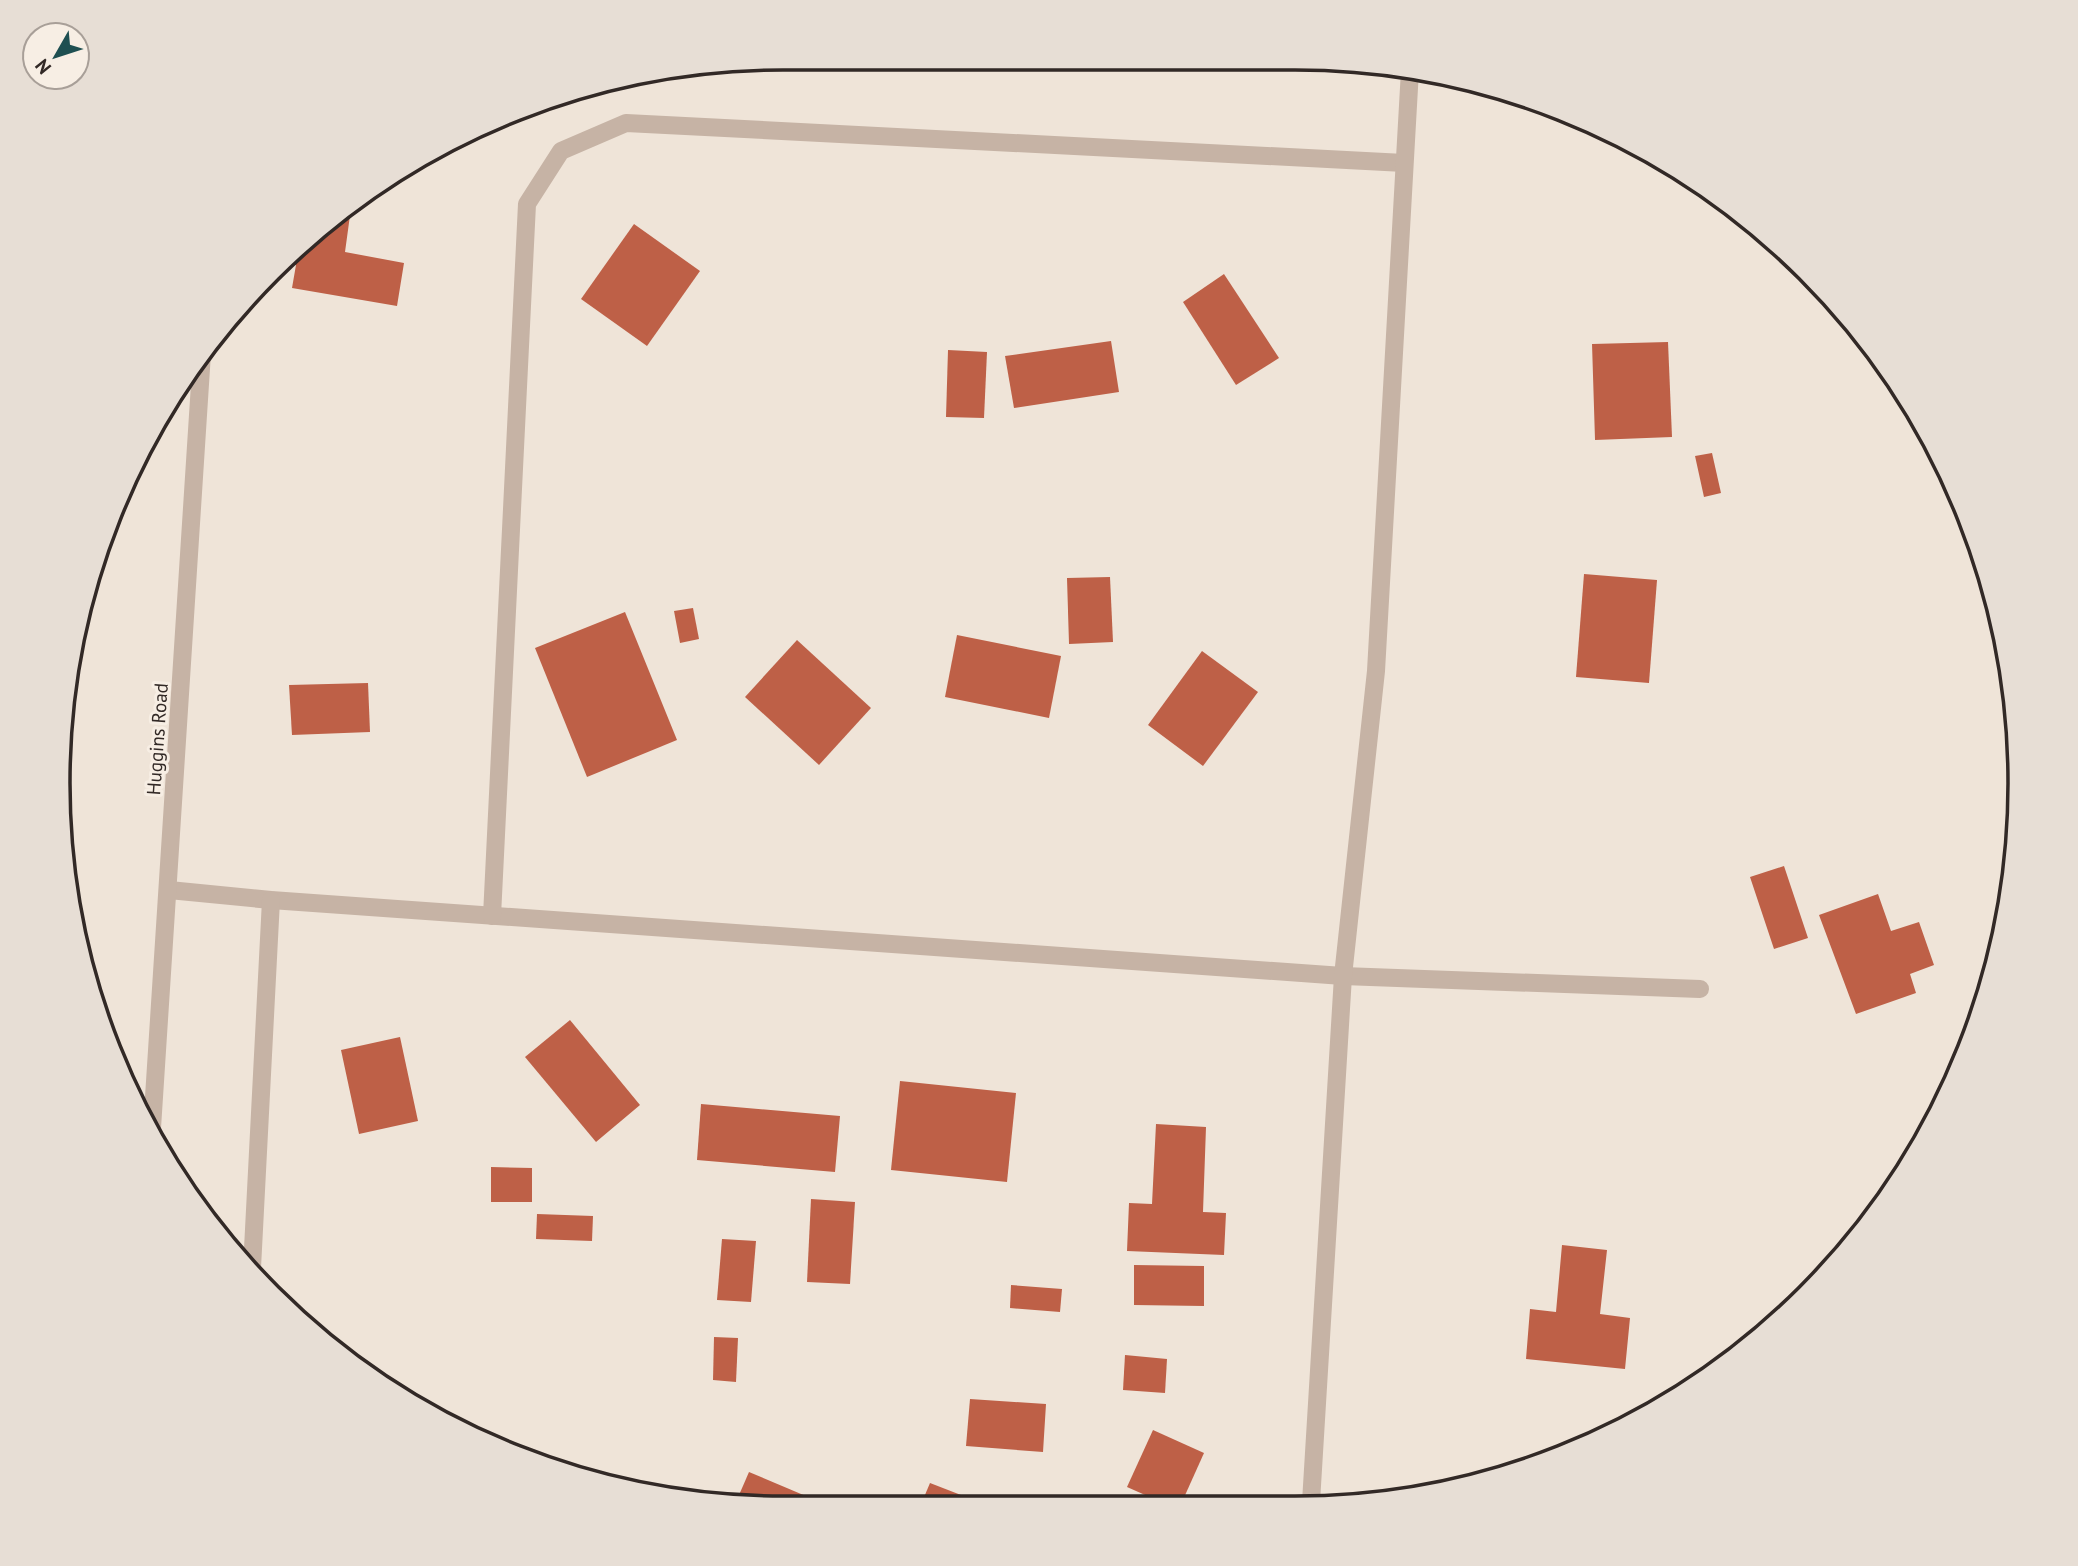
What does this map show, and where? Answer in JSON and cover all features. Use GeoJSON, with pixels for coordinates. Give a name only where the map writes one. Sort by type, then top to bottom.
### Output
{"type":"FeatureCollection","features":[{"type":"Feature","properties":{"kind":"street"},"geometry":{"type":"LineString","coordinates":[[1311,1495],[1343,976],[1376,671],[1409,80]]}},
{"type":"Feature","properties":{"kind":"street"},"geometry":{"type":"LineString","coordinates":[[492,916],[527,204],[561,151],[626,123],[1404,163]]}},
{"type":"Feature","properties":{"kind":"street","name":"Huggins Road"},"geometry":{"type":"LineString","coordinates":[[153,1115],[201,372]]}},
{"type":"Feature","properties":{"kind":"street"},"geometry":{"type":"LineString","coordinates":[[169,890],[271,900],[1343,976],[1700,989]]}},
{"type":"Feature","properties":{"kind":"street"},"geometry":{"type":"LineString","coordinates":[[252,1259],[271,900]]}},
{"type":"Feature","properties":{"kind":"building"},"geometry":{"type":"Polygon","coordinates":[[[350,216],[345,252],[404,263],[397,306],[292,288],[296,265],[350,216]]]}},
{"type":"Feature","properties":{"kind":"building"},"geometry":{"type":"Polygon","coordinates":[[[634,224],[700,271],[647,346],[581,299],[634,224]]]}},
{"type":"Feature","properties":{"kind":"building"},"geometry":{"type":"Polygon","coordinates":[[[1224,274],[1279,358],[1236,385],[1183,302],[1224,274]]]}},
{"type":"Feature","properties":{"kind":"building"},"geometry":{"type":"Polygon","coordinates":[[[1111,341],[1119,392],[1014,408],[1005,356],[1111,341]]]}},
{"type":"Feature","properties":{"kind":"building"},"geometry":{"type":"Polygon","coordinates":[[[1668,342],[1672,437],[1595,440],[1592,344],[1668,342]]]}},
{"type":"Feature","properties":{"kind":"building"},"geometry":{"type":"Polygon","coordinates":[[[948,350],[987,352],[984,418],[946,417],[948,350]]]}},
{"type":"Feature","properties":{"kind":"building"},"geometry":{"type":"Polygon","coordinates":[[[1712,453],[1721,493],[1704,497],[1695,456],[1712,453]]]}},
{"type":"Feature","properties":{"kind":"building"},"geometry":{"type":"Polygon","coordinates":[[[1584,574],[1657,580],[1649,683],[1576,677],[1584,574]]]}},
{"type":"Feature","properties":{"kind":"building"},"geometry":{"type":"Polygon","coordinates":[[[1110,577],[1113,642],[1069,644],[1067,578],[1110,577]]]}},
{"type":"Feature","properties":{"kind":"building"},"geometry":{"type":"Polygon","coordinates":[[[693,608],[699,639],[680,643],[674,611],[693,608]]]}},
{"type":"Feature","properties":{"kind":"building"},"geometry":{"type":"Polygon","coordinates":[[[625,612],[677,740],[587,777],[535,648],[625,612]]]}},
{"type":"Feature","properties":{"kind":"building"},"geometry":{"type":"Polygon","coordinates":[[[957,635],[1061,656],[1049,718],[945,697],[957,635]]]}},
{"type":"Feature","properties":{"kind":"building"},"geometry":{"type":"Polygon","coordinates":[[[797,640],[871,708],[819,765],[745,697],[797,640]]]}},
{"type":"Feature","properties":{"kind":"building"},"geometry":{"type":"Polygon","coordinates":[[[1202,651],[1258,692],[1203,766],[1148,725],[1202,651]]]}},
{"type":"Feature","properties":{"kind":"building"},"geometry":{"type":"Polygon","coordinates":[[[368,683],[370,732],[292,735],[289,685],[368,683]]]}},
{"type":"Feature","properties":{"kind":"building"},"geometry":{"type":"Polygon","coordinates":[[[1784,866],[1808,938],[1774,949],[1750,877],[1784,866]]]}},
{"type":"Feature","properties":{"kind":"building"},"geometry":{"type":"Polygon","coordinates":[[[1878,894],[1891,931],[1919,922],[1934,965],[1910,974],[1916,993],[1856,1014],[1819,915],[1878,894]]]}},
{"type":"Feature","properties":{"kind":"building"},"geometry":{"type":"Polygon","coordinates":[[[570,1020],[640,1105],[596,1142],[525,1057],[570,1020]]]}},
{"type":"Feature","properties":{"kind":"building"},"geometry":{"type":"Polygon","coordinates":[[[400,1037],[418,1121],[359,1134],[341,1050],[400,1037]]]}},
{"type":"Feature","properties":{"kind":"building"},"geometry":{"type":"Polygon","coordinates":[[[900,1081],[1016,1093],[1007,1182],[891,1170],[900,1081]]]}},
{"type":"Feature","properties":{"kind":"building"},"geometry":{"type":"Polygon","coordinates":[[[701,1104],[840,1116],[835,1172],[697,1160],[701,1104]]]}},
{"type":"Feature","properties":{"kind":"building"},"geometry":{"type":"Polygon","coordinates":[[[1156,1124],[1206,1127],[1203,1212],[1226,1213],[1224,1255],[1127,1251],[1129,1203],[1152,1204],[1156,1124]]]}},
{"type":"Feature","properties":{"kind":"building"},"geometry":{"type":"Polygon","coordinates":[[[491,1167],[532,1168],[532,1202],[491,1202],[491,1167]]]}},
{"type":"Feature","properties":{"kind":"building"},"geometry":{"type":"Polygon","coordinates":[[[811,1199],[855,1202],[850,1284],[807,1282],[811,1199]]]}},
{"type":"Feature","properties":{"kind":"building"},"geometry":{"type":"Polygon","coordinates":[[[537,1214],[593,1216],[592,1241],[536,1239],[537,1214]]]}},
{"type":"Feature","properties":{"kind":"building"},"geometry":{"type":"Polygon","coordinates":[[[722,1239],[756,1241],[751,1302],[717,1300],[722,1239]]]}},
{"type":"Feature","properties":{"kind":"building"},"geometry":{"type":"Polygon","coordinates":[[[1562,1245],[1607,1250],[1600,1314],[1630,1318],[1625,1369],[1526,1359],[1530,1309],[1556,1312],[1562,1245]]]}},
{"type":"Feature","properties":{"kind":"building"},"geometry":{"type":"Polygon","coordinates":[[[1134,1265],[1204,1266],[1204,1306],[1134,1305],[1134,1265]]]}},
{"type":"Feature","properties":{"kind":"building"},"geometry":{"type":"Polygon","coordinates":[[[1011,1285],[1062,1289],[1060,1312],[1010,1308],[1011,1285]]]}},
{"type":"Feature","properties":{"kind":"building"},"geometry":{"type":"Polygon","coordinates":[[[714,1337],[738,1338],[736,1382],[713,1380],[714,1337]]]}},
{"type":"Feature","properties":{"kind":"building"},"geometry":{"type":"Polygon","coordinates":[[[1125,1355],[1167,1359],[1165,1393],[1123,1390],[1125,1355]]]}},
{"type":"Feature","properties":{"kind":"building"},"geometry":{"type":"Polygon","coordinates":[[[970,1399],[1046,1404],[1043,1452],[966,1446],[970,1399]]]}},
{"type":"Feature","properties":{"kind":"building"},"geometry":{"type":"Polygon","coordinates":[[[1153,1430],[1204,1453],[1185,1496],[1147,1496],[1127,1487],[1153,1430]]]}},
{"type":"Feature","properties":{"kind":"building"},"geometry":{"type":"Polygon","coordinates":[[[749,1472],[806,1496],[783,1496],[739,1494],[749,1472]]]}},
{"type":"Feature","properties":{"kind":"building"},"geometry":{"type":"Polygon","coordinates":[[[930,1483],[964,1496],[925,1496],[930,1483]]]}}]}
